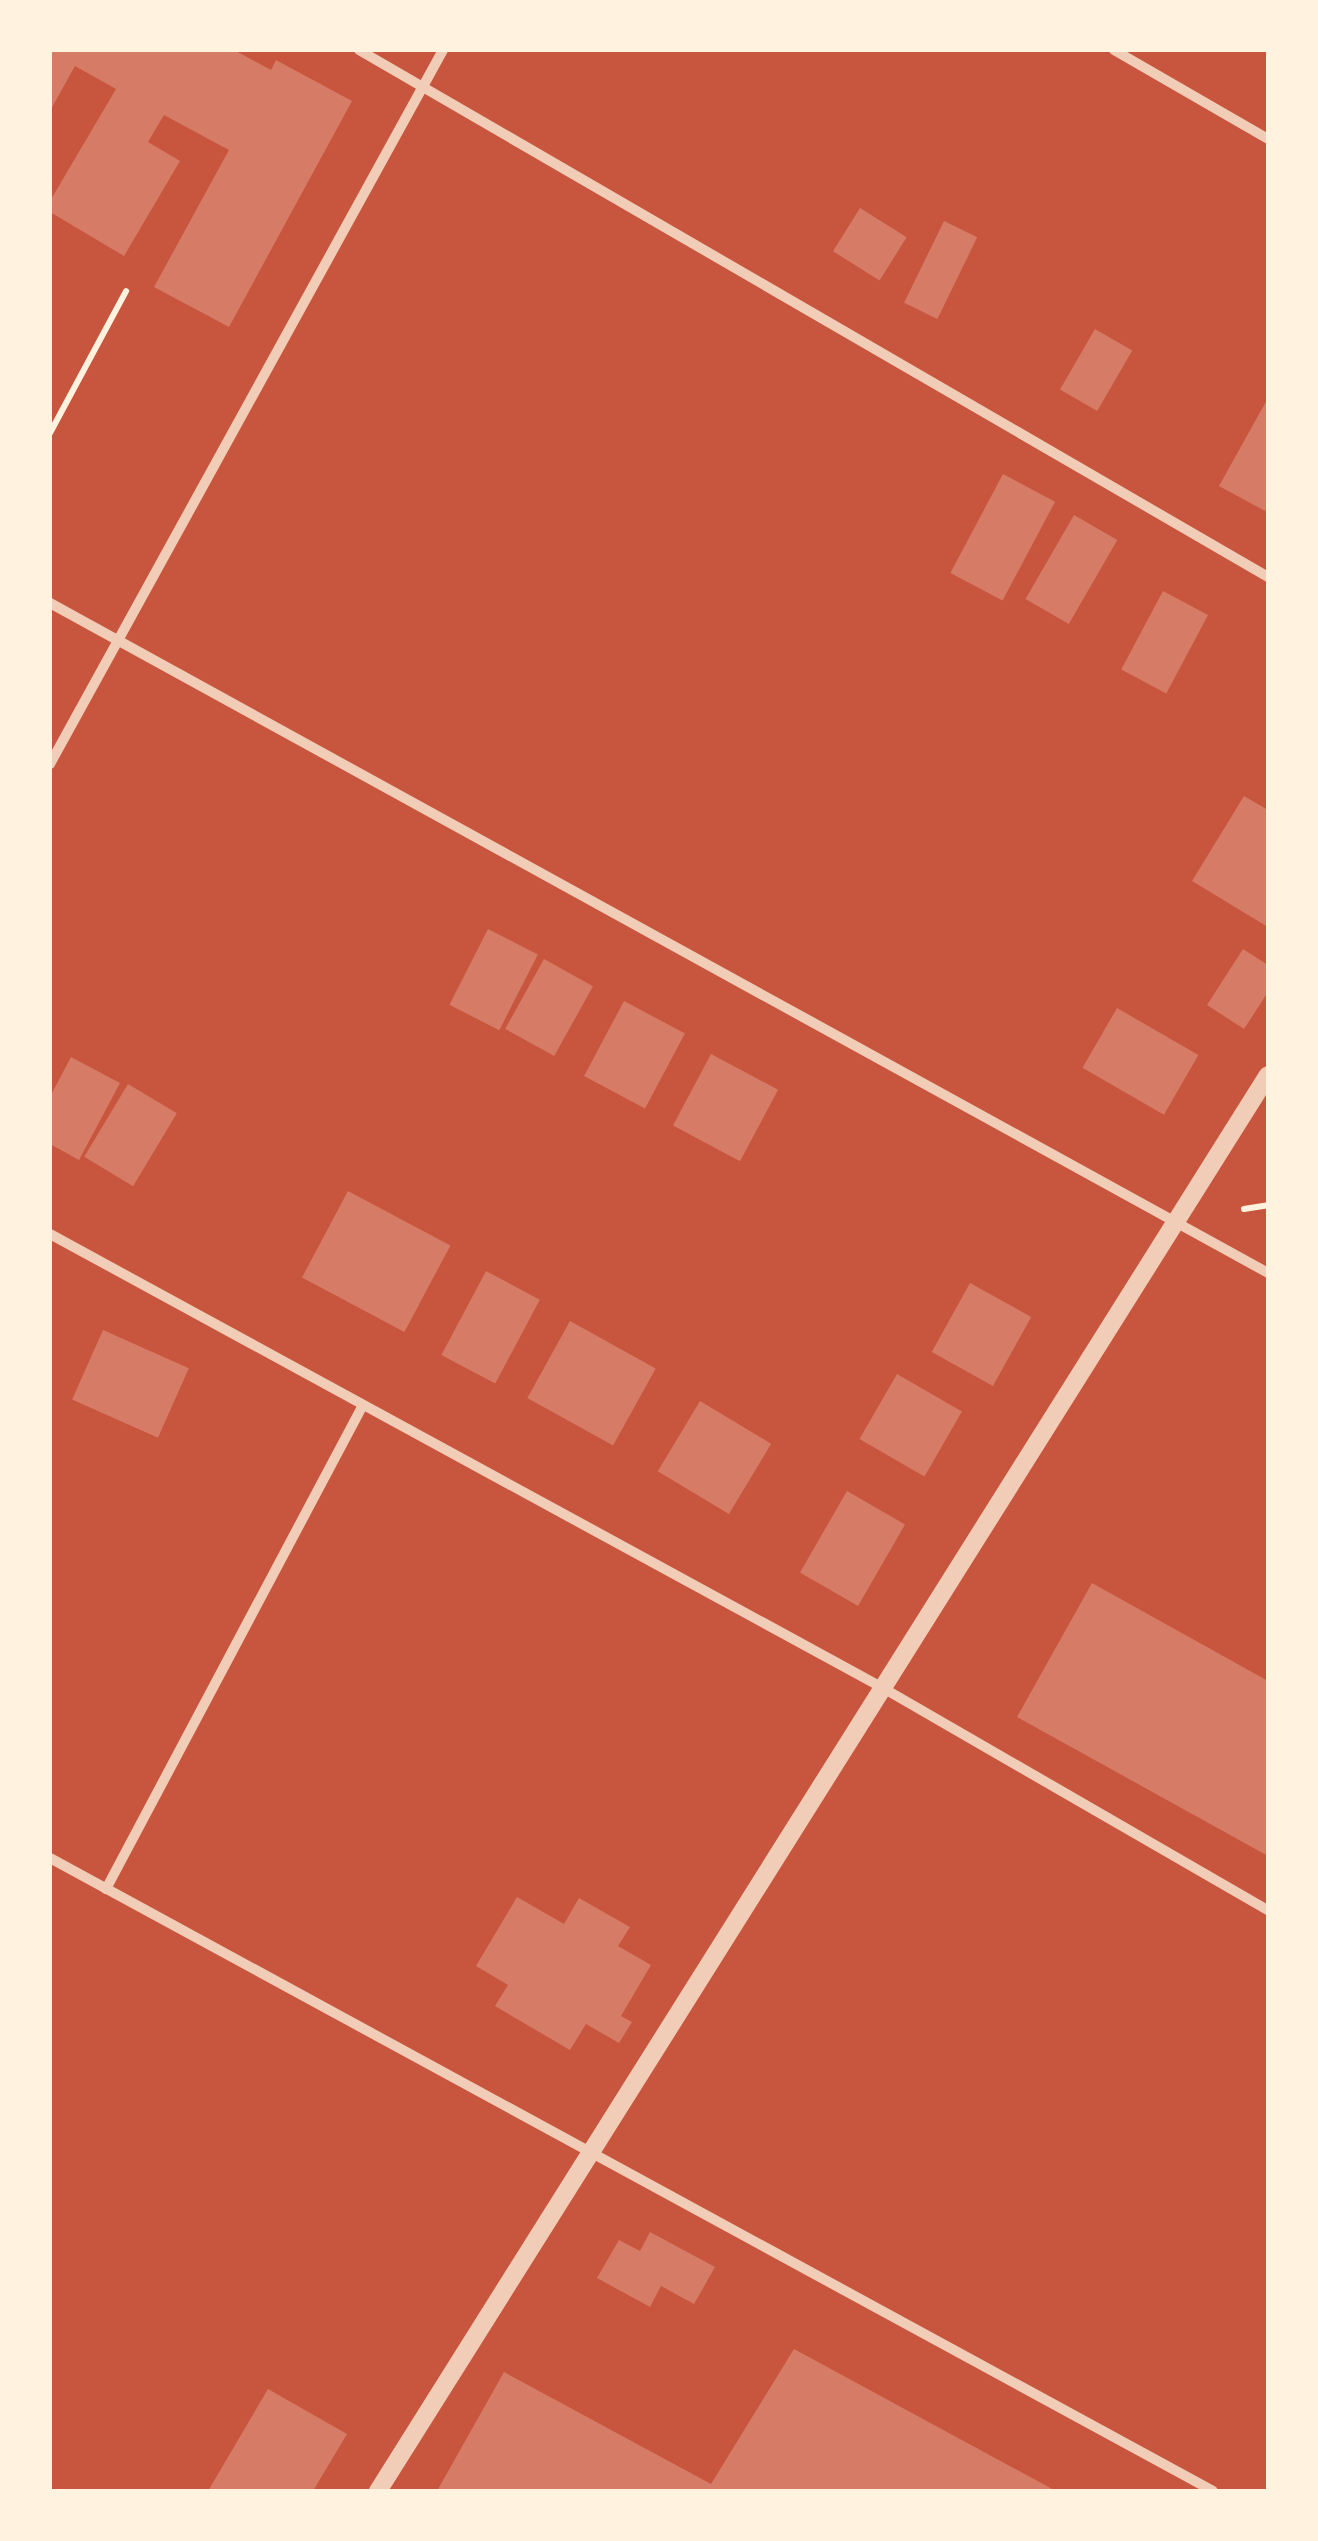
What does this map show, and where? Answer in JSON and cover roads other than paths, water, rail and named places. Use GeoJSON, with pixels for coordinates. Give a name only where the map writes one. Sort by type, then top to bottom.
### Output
{"type":"FeatureCollection","features":[{"type":"Feature","properties":{"kind":"street"},"geometry":{"type":"LineString","coordinates":[[358,50],[1268,578]]}},
{"type":"Feature","properties":{"kind":"street"},"geometry":{"type":"LineString","coordinates":[[50,764],[443,50]]}},
{"type":"Feature","properties":{"kind":"street"},"geometry":{"type":"LineString","coordinates":[[1114,50],[1268,139]]}},
{"type":"Feature","properties":{"kind":"street"},"geometry":{"type":"LineString","coordinates":[[50,603],[1268,1273]]}},
{"type":"Feature","properties":{"kind":"street"},"geometry":{"type":"LineString","coordinates":[[378,2491],[1268,1075]]}},
{"type":"Feature","properties":{"kind":"street"},"geometry":{"type":"LineString","coordinates":[[50,1234],[883,1688],[1268,1910]]}},
{"type":"Feature","properties":{"kind":"street"},"geometry":{"type":"LineString","coordinates":[[106,1889],[362,1407]]}},
{"type":"Feature","properties":{"kind":"street"},"geometry":{"type":"LineString","coordinates":[[50,1858],[1213,2491]]}}]}
